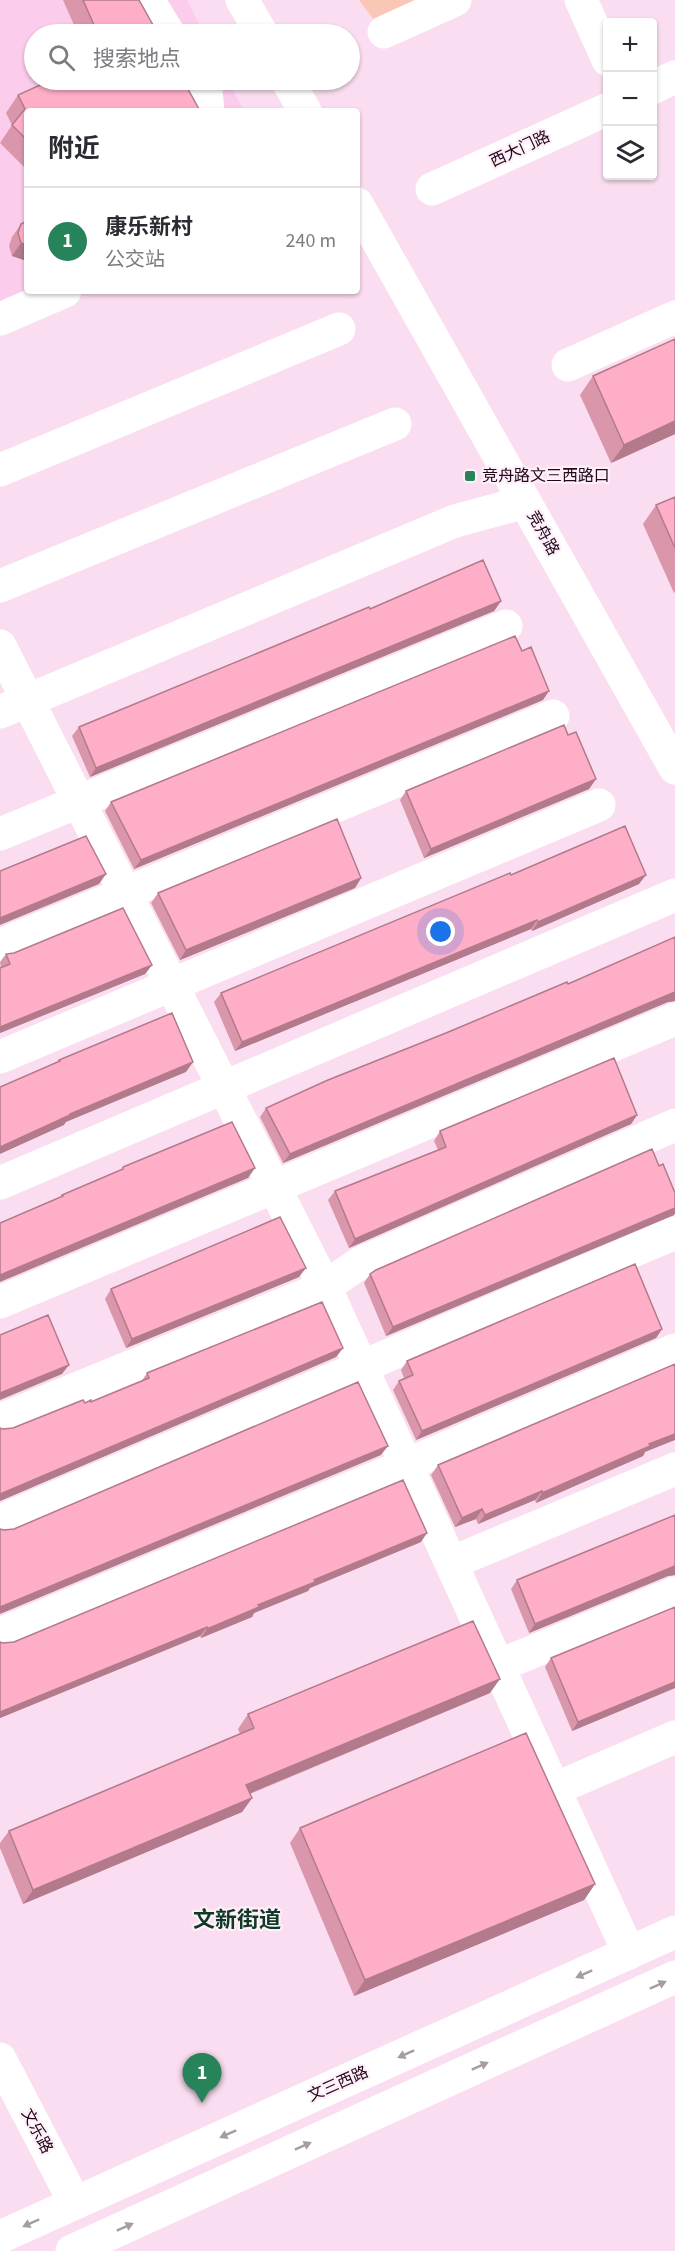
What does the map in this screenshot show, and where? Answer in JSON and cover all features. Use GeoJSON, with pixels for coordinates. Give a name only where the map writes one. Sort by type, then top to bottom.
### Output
{"type":"FeatureCollection","features":[{"type":"Feature","properties":{"kind":"street"},"geometry":{"type":"LineString","coordinates":[[148,0],[163,24]]}},
{"type":"Feature","properties":{"kind":"street"},"geometry":{"type":"LineString","coordinates":[[242,0],[256,24]]}},
{"type":"Feature","properties":{"kind":"street"},"geometry":{"type":"LineString","coordinates":[[384,33],[455,0]]}},
{"type":"Feature","properties":{"kind":"street"},"geometry":{"type":"LineString","coordinates":[[581,0],[603,49]]}},
{"type":"Feature","properties":{"kind":"street"},"geometry":{"type":"LineString","coordinates":[[657,86],[675,77]]}},
{"type":"Feature","properties":{"kind":"street"},"geometry":{"type":"LineString","coordinates":[[206,90],[208,108]]}},
{"type":"Feature","properties":{"kind":"street"},"geometry":{"type":"LineString","coordinates":[[293,90],[303,108]]}},
{"type":"Feature","properties":{"kind":"street","name":"西大门路"},"geometry":{"type":"LineString","coordinates":[[432,189],[603,111]]}},
{"type":"Feature","properties":{"kind":"street","name":"竞舟路"},"geometry":{"type":"LineString","coordinates":[[360,209],[675,768]]}},
{"type":"Feature","properties":{"kind":"street"},"geometry":{"type":"LineString","coordinates":[[0,319],[58,294]]}},
{"type":"Feature","properties":{"kind":"street"},"geometry":{"type":"LineString","coordinates":[[568,365],[675,317]]}},
{"type":"Feature","properties":{"kind":"street"},"geometry":{"type":"LineString","coordinates":[[0,470],[339,329]]}},
{"type":"Feature","properties":{"kind":"street"},"geometry":{"type":"LineString","coordinates":[[0,586],[395,424]]}},
{"type":"Feature","properties":{"kind":"street"},"geometry":{"type":"LineString","coordinates":[[14,706],[455,521],[525,502]]}},
{"type":"Feature","properties":{"kind":"street"},"geometry":{"type":"LineString","coordinates":[[0,834],[506,626]]}},
{"type":"Feature","properties":{"kind":"street"},"geometry":{"type":"LineString","coordinates":[[0,646],[14,706],[79,800],[325,1287],[629,1953]]}},
{"type":"Feature","properties":{"kind":"street"},"geometry":{"type":"LineString","coordinates":[[0,945],[553,716]]}},
{"type":"Feature","properties":{"kind":"street"},"geometry":{"type":"LineString","coordinates":[[0,1057],[599,805]]}},
{"type":"Feature","properties":{"kind":"street"},"geometry":{"type":"LineString","coordinates":[[0,1183],[675,895]]}},
{"type":"Feature","properties":{"kind":"street"},"geometry":{"type":"LineString","coordinates":[[0,1302],[675,1018]]}},
{"type":"Feature","properties":{"kind":"street"},"geometry":{"type":"LineString","coordinates":[[0,1420],[325,1287],[360,1263],[675,1125]]}},
{"type":"Feature","properties":{"kind":"street"},"geometry":{"type":"LineString","coordinates":[[0,1521],[675,1233]]}},
{"type":"Feature","properties":{"kind":"street"},"geometry":{"type":"LineString","coordinates":[[0,1634],[675,1350]]}},
{"type":"Feature","properties":{"kind":"street"},"geometry":{"type":"LineString","coordinates":[[451,1563],[675,1469]]}},
{"type":"Feature","properties":{"kind":"street"},"geometry":{"type":"LineString","coordinates":[[498,1666],[675,1593]]}},
{"type":"Feature","properties":{"kind":"street"},"geometry":{"type":"LineString","coordinates":[[555,1789],[675,1737]]}},
{"type":"Feature","properties":{"kind":"street","name":"文三西路"},"geometry":{"type":"LineString","coordinates":[[0,2237],[675,1932]]}},
{"type":"Feature","properties":{"kind":"street"},"geometry":{"type":"LineString","coordinates":[[72,2251],[675,1977]]}},
{"type":"Feature","properties":{"kind":"street","name":"文乐路"},"geometry":{"type":"LineString","coordinates":[[0,2059],[75,2203]]}},
{"type":"Feature","properties":{"kind":"shaded area"},"geometry":{"type":"Polygon","coordinates":[[[0,0],[187,0],[199,24],[24,24],[24,90],[232,90],[242,108],[24,108],[24,292],[0,303],[0,0]]]}},
{"type":"Feature","properties":{"kind":"shaded area"},"geometry":{"type":"Polygon","coordinates":[[[359,0],[440,0],[380,28],[359,0]]]}},
{"type":"Feature","properties":{"kind":"building"},"geometry":{"type":"Polygon","coordinates":[[[83,0],[139,0],[152,24],[94,24],[83,0]]]}},
{"type":"Feature","properties":{"kind":"building"},"geometry":{"type":"Polygon","coordinates":[[[29,90],[188,90],[198,108],[24,108],[18,95],[29,90]]]}},
{"type":"Feature","properties":{"kind":"building"},"geometry":{"type":"Polygon","coordinates":[[[24,110],[24,137],[12,125],[24,110]]]}},
{"type":"Feature","properties":{"kind":"building"},"geometry":{"type":"Polygon","coordinates":[[[24,222],[24,244],[21,243],[18,233],[21,224],[24,222]]]}},
{"type":"Feature","properties":{"kind":"building"},"geometry":{"type":"Polygon","coordinates":[[[675,339],[675,421],[624,445],[593,376],[675,339]]]}},
{"type":"Feature","properties":{"kind":"building"},"geometry":{"type":"Polygon","coordinates":[[[675,497],[675,548],[656,505],[675,497]]]}},
{"type":"Feature","properties":{"kind":"building"},"geometry":{"type":"Polygon","coordinates":[[[483,560],[501,601],[96,768],[79,727],[369,607],[370,609],[483,560]]]}},
{"type":"Feature","properties":{"kind":"building"},"geometry":{"type":"Polygon","coordinates":[[[515,636],[522,651],[531,647],[549,691],[141,860],[111,802],[515,636]]]}},
{"type":"Feature","properties":{"kind":"building"},"geometry":{"type":"Polygon","coordinates":[[[564,725],[568,735],[576,732],[596,779],[431,849],[406,791],[564,725]]]}},
{"type":"Feature","properties":{"kind":"building"},"geometry":{"type":"Polygon","coordinates":[[[337,819],[361,878],[186,950],[158,893],[337,819]]]}},
{"type":"Feature","properties":{"kind":"building"},"geometry":{"type":"Polygon","coordinates":[[[625,826],[646,875],[538,922],[537,920],[242,1042],[221,993],[625,826]]]}},
{"type":"Feature","properties":{"kind":"building"},"geometry":{"type":"Polygon","coordinates":[[[86,836],[106,874],[0,918],[0,871],[86,836]]]}},
{"type":"Feature","properties":{"kind":"building"},"geometry":{"type":"Polygon","coordinates":[[[123,908],[152,965],[0,1027],[0,968],[10,964],[6,954],[14,953],[123,908]]]}},
{"type":"Feature","properties":{"kind":"building"},"geometry":{"type":"Polygon","coordinates":[[[675,937],[675,992],[290,1154],[266,1108],[328,1080],[567,982],[568,984],[675,937]]]}},
{"type":"Feature","properties":{"kind":"building"},"geometry":{"type":"Polygon","coordinates":[[[172,1013],[193,1062],[70,1114],[0,1147],[0,1087],[172,1013]]]}},
{"type":"Feature","properties":{"kind":"building"},"geometry":{"type":"Polygon","coordinates":[[[614,1058],[637,1115],[355,1239],[335,1191],[446,1147],[440,1131],[614,1058]]]}},
{"type":"Feature","properties":{"kind":"building"},"geometry":{"type":"Polygon","coordinates":[[[232,1122],[255,1168],[0,1275],[0,1223],[123,1169],[123,1167],[232,1122]]]}},
{"type":"Feature","properties":{"kind":"building"},"geometry":{"type":"Polygon","coordinates":[[[652,1149],[659,1166],[663,1164],[675,1193],[675,1208],[393,1327],[370,1274],[652,1149]]]}},
{"type":"Feature","properties":{"kind":"building"},"geometry":{"type":"Polygon","coordinates":[[[280,1217],[306,1268],[132,1339],[111,1289],[280,1217]]]}},
{"type":"Feature","properties":{"kind":"building"},"geometry":{"type":"Polygon","coordinates":[[[635,1264],[662,1329],[422,1431],[399,1381],[413,1375],[407,1361],[635,1264]]]}},
{"type":"Feature","properties":{"kind":"building"},"geometry":{"type":"Polygon","coordinates":[[[322,1302],[343,1348],[0,1494],[0,1428],[13,1428],[83,1400],[85,1403],[91,1400],[91,1402],[149,1378],[147,1373],[322,1302]]]}},
{"type":"Feature","properties":{"kind":"building"},"geometry":{"type":"Polygon","coordinates":[[[48,1315],[69,1365],[0,1393],[0,1335],[48,1315]]]}},
{"type":"Feature","properties":{"kind":"building"},"geometry":{"type":"Polygon","coordinates":[[[675,1364],[675,1434],[542,1493],[542,1491],[485,1515],[482,1509],[462,1518],[438,1465],[675,1364]]]}},
{"type":"Feature","properties":{"kind":"building"},"geometry":{"type":"Polygon","coordinates":[[[358,1382],[388,1446],[0,1607],[0,1529],[14,1529],[358,1382]]]}},
{"type":"Feature","properties":{"kind":"building"},"geometry":{"type":"Polygon","coordinates":[[[403,1480],[427,1533],[314,1580],[315,1582],[207,1629],[207,1627],[0,1712],[0,1642],[14,1642],[403,1480]]]}},
{"type":"Feature","properties":{"kind":"building"},"geometry":{"type":"Polygon","coordinates":[[[675,1515],[675,1566],[535,1624],[517,1580],[675,1515]]]}},
{"type":"Feature","properties":{"kind":"building"},"geometry":{"type":"Polygon","coordinates":[[[675,1607],[675,1682],[578,1722],[551,1658],[675,1607]]]}},
{"type":"Feature","properties":{"kind":"building"},"geometry":{"type":"Polygon","coordinates":[[[473,1621],[500,1679],[246,1785],[252,1798],[33,1890],[9,1831],[254,1728],[248,1714],[473,1621]]]}},
{"type":"Feature","properties":{"kind":"building"},"geometry":{"type":"Polygon","coordinates":[[[526,1733],[595,1884],[365,1980],[300,1828],[526,1733]]]}},
{"type":"Feature","properties":{"kind":"place","name":"竞舟路文三西路口"},"geometry":{"type":"Point","coordinates":[470,476]}},
{"type":"Feature","properties":{"kind":"place","name":"康乐新村"},"geometry":{"type":"Point","coordinates":[202,2103]}},
{"type":"Feature","properties":{"kind":"district","name":"文新街道"},"geometry":{"type":"Point","coordinates":[237,1920]}}]}
